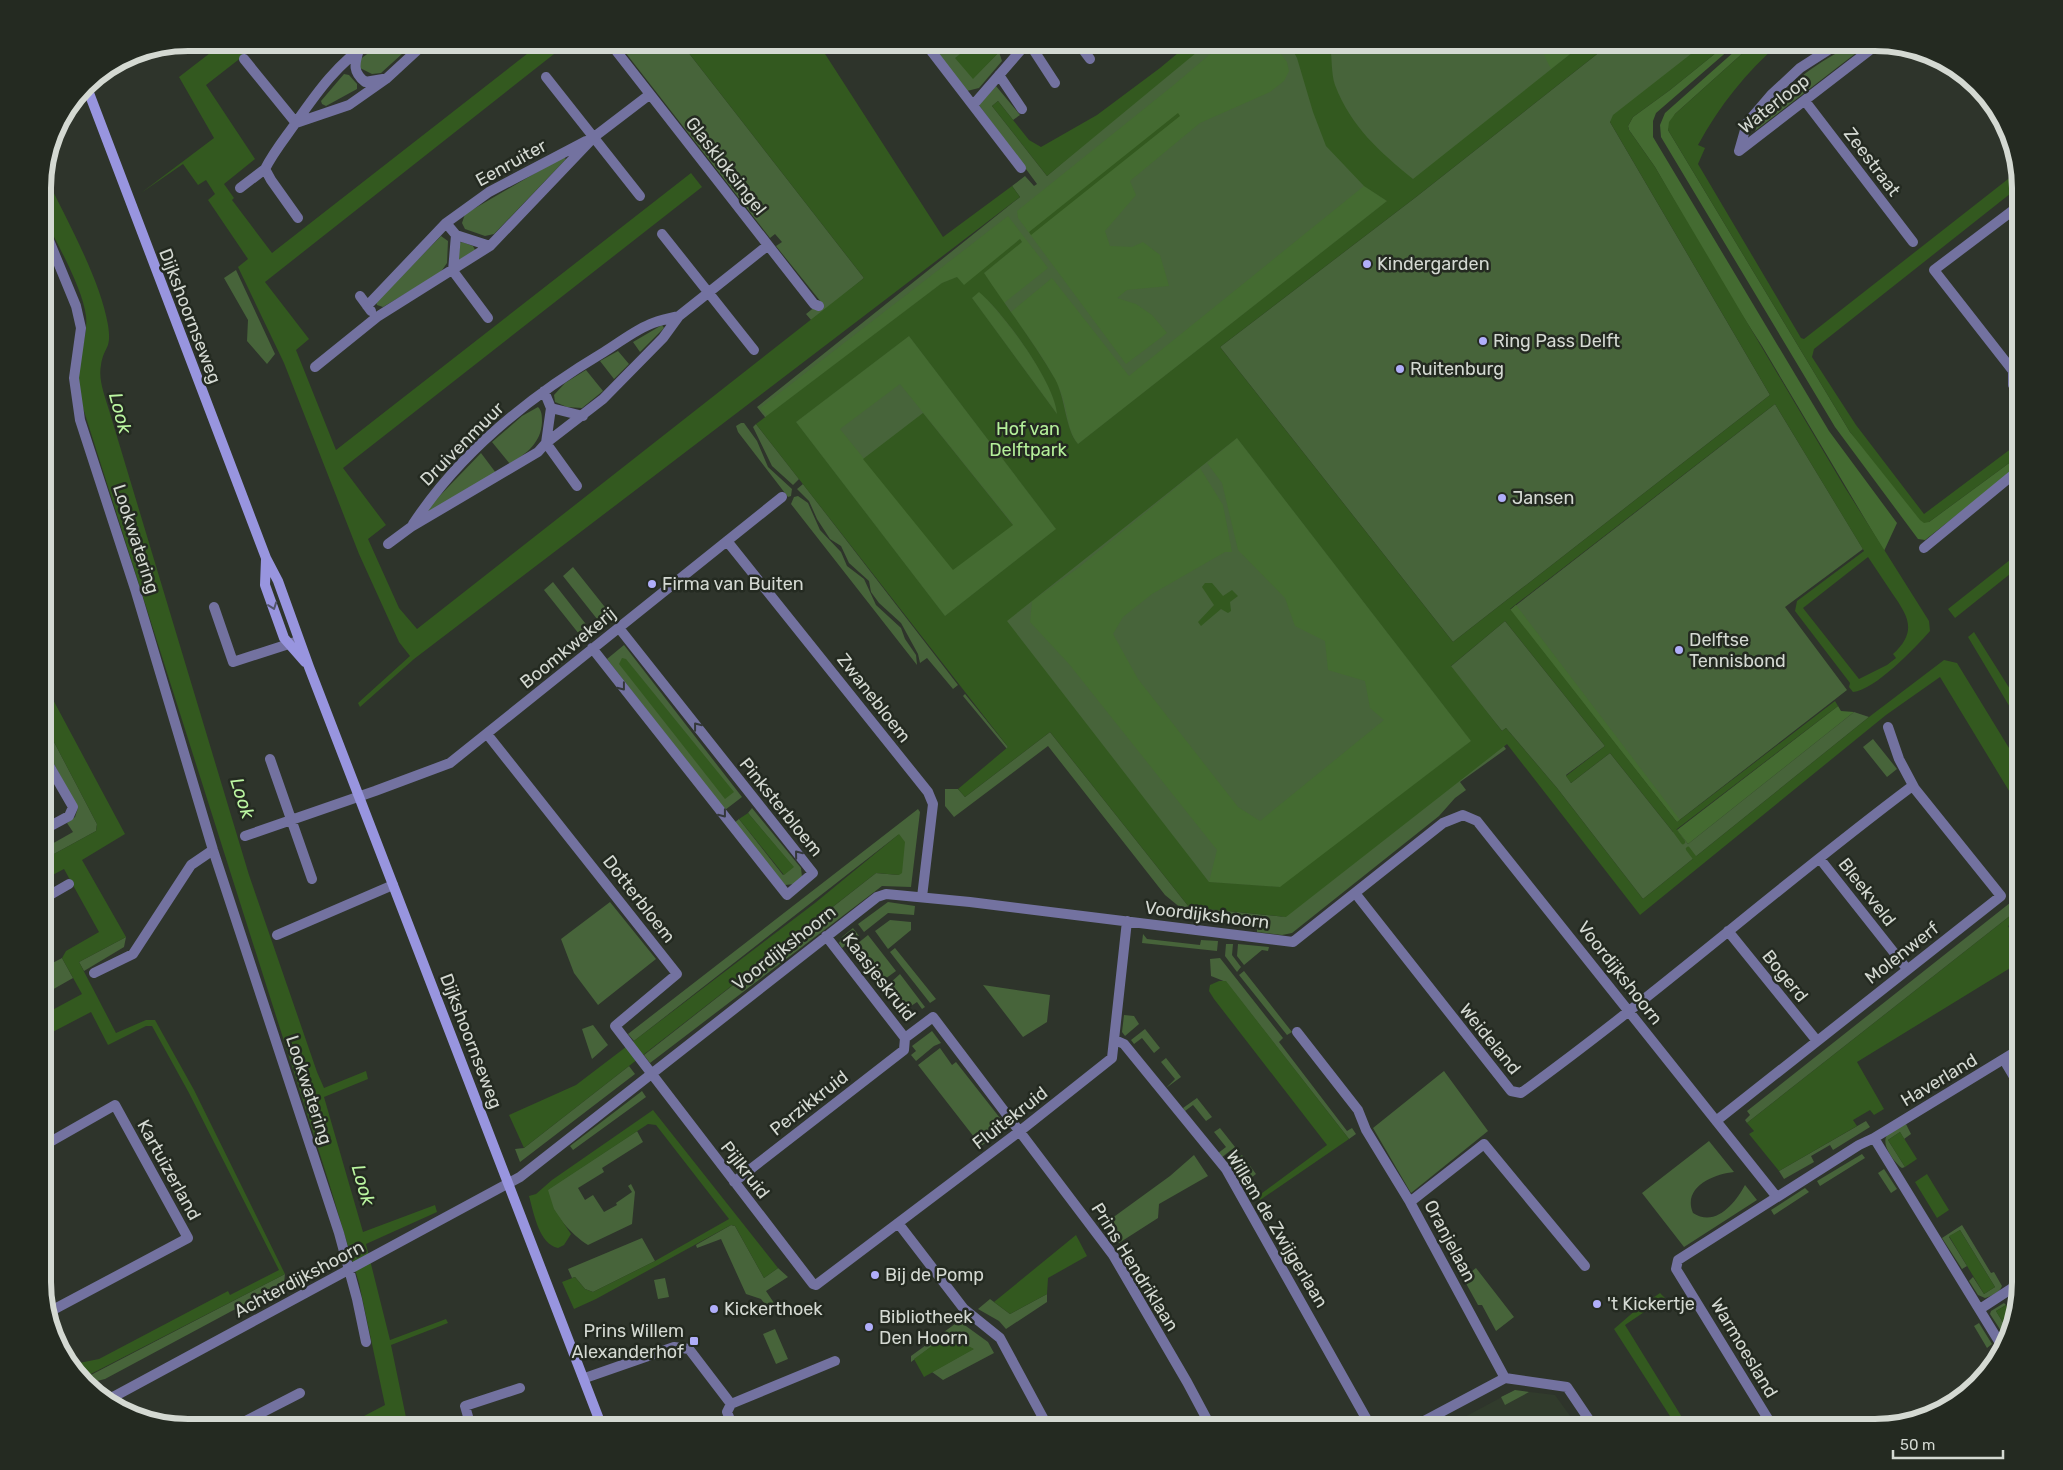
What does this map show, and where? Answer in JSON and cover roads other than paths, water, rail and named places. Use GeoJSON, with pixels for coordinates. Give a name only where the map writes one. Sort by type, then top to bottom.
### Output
{"type":"FeatureCollection","features":[{"type":"Feature","properties":{"kind":"street"},"geometry":{"type":"LineString","coordinates":[[1034,51],[1055,83]]}},
{"type":"Feature","properties":{"kind":"street"},"geometry":{"type":"LineString","coordinates":[[1085,51],[1090,59]]}},
{"type":"Feature","properties":{"kind":"street","name":"Waterloop"},"geometry":{"type":"LineString","coordinates":[[1825,51],[1800,68],[1771,95],[1747,123],[1739,151],[1869,51]]}},
{"type":"Feature","properties":{"kind":"street"},"geometry":{"type":"LineString","coordinates":[[240,188],[265,169],[274,152],[321,86],[356,52]]}},
{"type":"Feature","properties":{"kind":"street"},"geometry":{"type":"LineString","coordinates":[[358,52],[354,66],[358,76],[365,82],[386,79]]}},
{"type":"Feature","properties":{"kind":"street"},"geometry":{"type":"LineString","coordinates":[[296,123],[338,110],[386,79],[415,52]]}},
{"type":"Feature","properties":{"kind":"street","name":"Glaskloksingel"},"geometry":{"type":"LineString","coordinates":[[617,52],[767,246],[814,304],[819,306]]}},
{"type":"Feature","properties":{"kind":"street"},"geometry":{"type":"LineString","coordinates":[[932,52],[974,104],[1021,168]]}},
{"type":"Feature","properties":{"kind":"street"},"geometry":{"type":"LineString","coordinates":[[974,104],[1020,52]]}},
{"type":"Feature","properties":{"kind":"street"},"geometry":{"type":"LineString","coordinates":[[244,59],[296,123]]}},
{"type":"Feature","properties":{"kind":"street"},"geometry":{"type":"LineString","coordinates":[[999,75],[1022,109]]}},
{"type":"Feature","properties":{"kind":"street"},"geometry":{"type":"LineString","coordinates":[[546,77],[640,196]]}},
{"type":"Feature","properties":{"kind":"street","name":"Dijkshoornseweg"},"geometry":{"type":"LineString","coordinates":[[89,93],[266,558],[265,585],[284,638],[295,642],[309,667],[599,1419]]}},
{"type":"Feature","properties":{"kind":"street","name":"Eenruiter"},"geometry":{"type":"LineString","coordinates":[[315,367],[377,317],[490,246],[594,137],[649,95]]}},
{"type":"Feature","properties":{"kind":"street","name":"Zeestraat"},"geometry":{"type":"LineString","coordinates":[[1805,101],[1913,242]]}},
{"type":"Feature","properties":{"kind":"street","name":"Eenruiter"},"geometry":{"type":"LineString","coordinates":[[367,306],[446,222],[489,192],[594,137]]}},
{"type":"Feature","properties":{"kind":"street"},"geometry":{"type":"LineString","coordinates":[[265,169],[270,180],[298,218]]}},
{"type":"Feature","properties":{"kind":"street"},"geometry":{"type":"LineString","coordinates":[[2012,211],[1934,270],[2012,362]]}},
{"type":"Feature","properties":{"kind":"street"},"geometry":{"type":"LineString","coordinates":[[446,222],[456,235],[490,246]]}},
{"type":"Feature","properties":{"kind":"street"},"geometry":{"type":"LineString","coordinates":[[662,234],[710,292],[754,350]]}},
{"type":"Feature","properties":{"kind":"street"},"geometry":{"type":"LineString","coordinates":[[456,235],[453,271],[488,318]]}},
{"type":"Feature","properties":{"kind":"street","name":"Druivenmuur"},"geometry":{"type":"LineString","coordinates":[[388,544],[411,527],[536,453],[602,399],[663,338],[679,316],[767,246]]}},
{"type":"Feature","properties":{"kind":"street","name":"Lookwatering"},"geometry":{"type":"LineString","coordinates":[[52,248],[76,306],[81,328],[74,378],[80,420],[136,592],[213,850],[350,1269],[366,1342]]}},
{"type":"Feature","properties":{"kind":"street"},"geometry":{"type":"LineString","coordinates":[[360,296],[377,317]]}},
{"type":"Feature","properties":{"kind":"street","name":"Druivenmuur"},"geometry":{"type":"LineString","coordinates":[[411,527],[434,492],[505,421],[574,370],[652,323],[679,316]]}},
{"type":"Feature","properties":{"kind":"street"},"geometry":{"type":"LineString","coordinates":[[544,391],[551,408],[546,443],[577,486]]}},
{"type":"Feature","properties":{"kind":"street"},"geometry":{"type":"LineString","coordinates":[[551,408],[583,416]]}},
{"type":"Feature","properties":{"kind":"street"},"geometry":{"type":"LineString","coordinates":[[1924,548],[2012,476]]}},
{"type":"Feature","properties":{"kind":"street","name":"Boomkwekerij"},"geometry":{"type":"LineString","coordinates":[[245,836],[450,763],[782,497]]}},
{"type":"Feature","properties":{"kind":"street","name":"Zwanebloem"},"geometry":{"type":"LineString","coordinates":[[727,541],[928,792],[933,804],[922,897]]}},
{"type":"Feature","properties":{"kind":"street"},"geometry":{"type":"LineString","coordinates":[[214,607],[233,662],[295,642]]}},
{"type":"Feature","properties":{"kind":"street","name":"Pinksterbloem"},"geometry":{"type":"LineString","coordinates":[[592,648],[787,895],[813,873],[619,628]]}},
{"type":"Feature","properties":{"kind":"street","name":"Molenwerf"},"geometry":{"type":"LineString","coordinates":[[1716,1121],[2001,896],[1916,789],[1899,759],[1888,727]]}},
{"type":"Feature","properties":{"kind":"street","name":"Dotterbloem"},"geometry":{"type":"LineString","coordinates":[[487,734],[678,974],[615,1026],[648,1070]]}},
{"type":"Feature","properties":{"kind":"street"},"geometry":{"type":"LineString","coordinates":[[270,759],[312,879]]}},
{"type":"Feature","properties":{"kind":"street"},"geometry":{"type":"LineString","coordinates":[[52,772],[73,808],[69,816],[52,825]]}},
{"type":"Feature","properties":{"kind":"street"},"geometry":{"type":"LineString","coordinates":[[1628,1010],[1911,787],[1916,789]]}},
{"type":"Feature","properties":{"kind":"street","name":"Voordijkshoorn"},"geometry":{"type":"LineString","coordinates":[[509,1184],[648,1070],[877,897],[886,894],[922,897],[1293,942],[1443,823],[1463,815],[1477,821],[1776,1196]]}},
{"type":"Feature","properties":{"kind":"street"},"geometry":{"type":"LineString","coordinates":[[94,973],[133,954],[190,865],[213,850]]}},
{"type":"Feature","properties":{"kind":"street","name":"Bleekveld"},"geometry":{"type":"LineString","coordinates":[[1820,859],[1907,969]]}},
{"type":"Feature","properties":{"kind":"street"},"geometry":{"type":"LineString","coordinates":[[52,894],[69,884]]}},
{"type":"Feature","properties":{"kind":"street"},"geometry":{"type":"LineString","coordinates":[[278,935],[394,885]]}},
{"type":"Feature","properties":{"kind":"street","name":"Weideland"},"geometry":{"type":"LineString","coordinates":[[1355,893],[1511,1091],[1521,1093],[1628,1010]]}},
{"type":"Feature","properties":{"kind":"street","name":"Fluitekruid"},"geometry":{"type":"LineString","coordinates":[[816,1285],[1020,1131],[1112,1058],[1127,921]]}},
{"type":"Feature","properties":{"kind":"street","name":"Bogerd"},"geometry":{"type":"LineString","coordinates":[[1728,931],[1817,1041]]}},
{"type":"Feature","properties":{"kind":"street","name":"Kaasjeskruid"},"geometry":{"type":"LineString","coordinates":[[826,936],[905,1038],[904,1050]]}},
{"type":"Feature","properties":{"kind":"street","name":"Kaasjeskruid"},"geometry":{"type":"LineString","coordinates":[[905,1038],[933,1017],[1020,1131]]}},
{"type":"Feature","properties":{"kind":"street","name":"Oranjelaan"},"geometry":{"type":"LineString","coordinates":[[1297,1032],[1358,1110],[1366,1130],[1410,1202],[1505,1378]]}},
{"type":"Feature","properties":{"kind":"street","name":"Willem de Zwijgerlaan"},"geometry":{"type":"LineString","coordinates":[[1115,1040],[1124,1044],[1226,1169],[1366,1419]]}},
{"type":"Feature","properties":{"kind":"street","name":"Perzikkruid"},"geometry":{"type":"LineString","coordinates":[[734,1182],[904,1050]]}},
{"type":"Feature","properties":{"kind":"street","name":"Haverland"},"geometry":{"type":"LineString","coordinates":[[1678,1260],[1859,1144],[1874,1138],[2012,1054]]}},
{"type":"Feature","properties":{"kind":"street"},"geometry":{"type":"LineString","coordinates":[[2004,1060],[2012,1074]]}},
{"type":"Feature","properties":{"kind":"street","name":"Pijlkruid"},"geometry":{"type":"LineString","coordinates":[[648,1070],[811,1282],[816,1285]]}},
{"type":"Feature","properties":{"kind":"street","name":"Kartuizerland"},"geometry":{"type":"LineString","coordinates":[[52,1141],[115,1105],[188,1238],[54,1309]]}},
{"type":"Feature","properties":{"kind":"street","name":"Prins Hendriklaan"},"geometry":{"type":"LineString","coordinates":[[1020,1131],[1113,1255],[1187,1382],[1206,1419]]}},
{"type":"Feature","properties":{"kind":"street"},"geometry":{"type":"LineString","coordinates":[[1874,1138],[1999,1340]]}},
{"type":"Feature","properties":{"kind":"street"},"geometry":{"type":"LineString","coordinates":[[1410,1202],[1484,1144],[1585,1266]]}},
{"type":"Feature","properties":{"kind":"street","name":"Achterdijkshoorn"},"geometry":{"type":"LineString","coordinates":[[113,1397],[509,1184]]}},
{"type":"Feature","properties":{"kind":"street"},"geometry":{"type":"LineString","coordinates":[[898,1223],[964,1309],[1000,1338],[1043,1419]]}},
{"type":"Feature","properties":{"kind":"street","name":"Warmoesland"},"geometry":{"type":"LineString","coordinates":[[1678,1260],[1676,1269],[1768,1419]]}},
{"type":"Feature","properties":{"kind":"street"},"geometry":{"type":"LineString","coordinates":[[1980,1309],[2011,1289]]}},
{"type":"Feature","properties":{"kind":"street"},"geometry":{"type":"LineString","coordinates":[[584,1378],[674,1347],[689,1349],[731,1404]]}},
{"type":"Feature","properties":{"kind":"street"},"geometry":{"type":"LineString","coordinates":[[730,1419],[727,1412],[731,1404],[835,1361]]}},
{"type":"Feature","properties":{"kind":"street"},"geometry":{"type":"LineString","coordinates":[[1430,1419],[1505,1378],[1567,1387],[1588,1419]]}},
{"type":"Feature","properties":{"kind":"street"},"geometry":{"type":"LineString","coordinates":[[469,1419],[466,1406],[520,1388]]}},
{"type":"Feature","properties":{"kind":"street"},"geometry":{"type":"LineString","coordinates":[[251,1419],[300,1394]]}},
{"type":"Feature","properties":{"kind":"waterway"},"geometry":{"type":"LineString","coordinates":[[1675,831],[1683,842]]}},
{"type":"Feature","properties":{"kind":"waterway"},"geometry":{"type":"LineString","coordinates":[[1688,849],[1697,861]]}},
{"type":"Feature","properties":{"kind":"place","name":"Kindergarden"},"geometry":{"type":"Point","coordinates":[1367,264]}},
{"type":"Feature","properties":{"kind":"place","name":"Ring Pass Delft"},"geometry":{"type":"Point","coordinates":[1483,341]}},
{"type":"Feature","properties":{"kind":"place","name":"Ruitenburg"},"geometry":{"type":"Point","coordinates":[1400,369]}},
{"type":"Feature","properties":{"kind":"place","name":"Jansen"},"geometry":{"type":"Point","coordinates":[1502,498]}},
{"type":"Feature","properties":{"kind":"place","name":"Firma van Buiten"},"geometry":{"type":"Point","coordinates":[652,584]}},
{"type":"Feature","properties":{"kind":"place","name":"Delftse Tennisbond"},"geometry":{"type":"Point","coordinates":[1679,650]}},
{"type":"Feature","properties":{"kind":"place","name":"Bij de Pomp"},"geometry":{"type":"Point","coordinates":[875,1275]}},
{"type":"Feature","properties":{"kind":"place","name":"'t Kickertje"},"geometry":{"type":"Point","coordinates":[1597,1304]}},
{"type":"Feature","properties":{"kind":"place","name":"Kickerthoek"},"geometry":{"type":"Point","coordinates":[714,1309]}},
{"type":"Feature","properties":{"kind":"place","name":"Bibliotheek Den Hoorn"},"geometry":{"type":"Point","coordinates":[869,1327]}},
{"type":"Feature","properties":{"kind":"place","name":"Prins Willem Alexanderhof"},"geometry":{"type":"Point","coordinates":[694,1341]}},
{"type":"Feature","properties":{"kind":"water label","name":"Look"},"geometry":{"type":"Point","coordinates":[121,413]}},
{"type":"Feature","properties":{"kind":"water label","name":"Look"},"geometry":{"type":"Point","coordinates":[243,798]}},
{"type":"Feature","properties":{"kind":"water label","name":"Look"},"geometry":{"type":"Point","coordinates":[364,1185]}},
{"type":"Feature","properties":{"kind":"park label","name":"Hof van Delftpark"},"geometry":{"type":"Point","coordinates":[1028,439]}}]}
